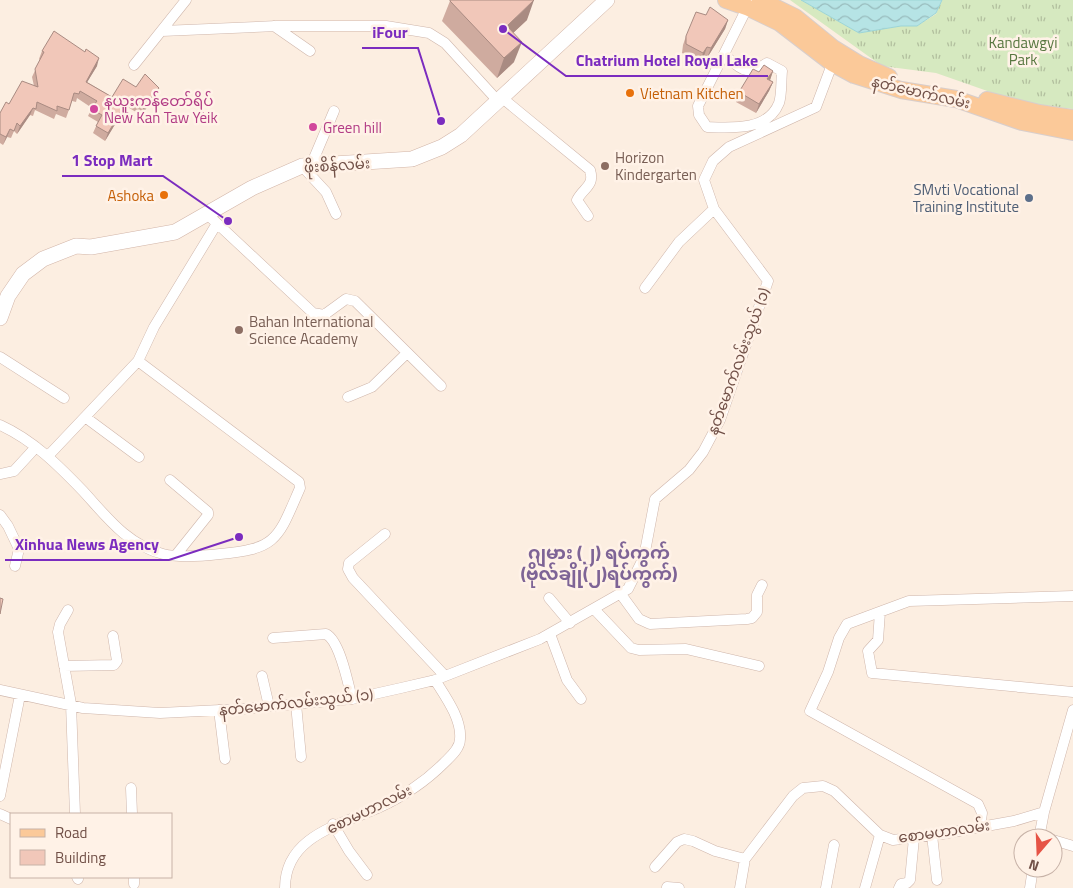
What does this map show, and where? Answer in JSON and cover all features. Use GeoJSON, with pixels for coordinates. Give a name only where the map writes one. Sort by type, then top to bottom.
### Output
{"type":"FeatureCollection","features":[{"type":"Feature","properties":{"kind":"main road","name":"ဖိုးစိန်လမ်း"},"geometry":{"type":"LineString","coordinates":[[0,318],[8,296],[23,274],[43,259],[76,246],[91,247],[175,232],[212,219],[252,188],[307,165],[377,162],[419,157],[442,147],[461,135],[607,0]]}},
{"type":"Feature","properties":{"kind":"main road","name":"နတ်မောက်လမ်း"},"geometry":{"type":"LineString","coordinates":[[726,0],[753,3],[780,23],[835,57],[854,75],[882,85],[956,99],[1022,122],[1073,132]]}},
{"type":"Feature","properties":{"kind":"main road","name":"နတ်မောက်လမ်း"},"geometry":{"type":"LineString","coordinates":[[835,57],[859,64],[899,80],[959,89],[1000,104],[1073,118]]}},
{"type":"Feature","properties":{"kind":"street"},"geometry":{"type":"LineString","coordinates":[[134,65],[186,0]]}},
{"type":"Feature","properties":{"kind":"street"},"geometry":{"type":"LineString","coordinates":[[724,55],[745,71],[754,72],[767,63],[782,71],[779,101],[771,117],[756,124],[732,128],[707,127],[699,115],[698,106],[724,55],[753,3]]}},
{"type":"Feature","properties":{"kind":"street"},"geometry":{"type":"LineString","coordinates":[[162,31],[274,26],[386,26],[429,33],[445,42],[499,98],[590,170],[592,177],[590,185],[577,200],[588,216]]}},
{"type":"Feature","properties":{"kind":"street"},"geometry":{"type":"LineString","coordinates":[[274,26],[310,51]]}},
{"type":"Feature","properties":{"kind":"street","name":"နတ်မောက်လမ်းသွယ် (၁)"},"geometry":{"type":"LineString","coordinates":[[0,690],[71,704],[82,708],[160,713],[352,699],[446,676],[550,634],[595,610],[628,589],[644,557],[655,499],[688,470],[703,452],[720,420],[768,281],[714,208],[704,180],[713,161],[729,148],[816,107],[835,57]]}},
{"type":"Feature","properties":{"kind":"street"},"geometry":{"type":"LineString","coordinates":[[334,111],[307,165],[326,192],[336,214]]}},
{"type":"Feature","properties":{"kind":"street"},"geometry":{"type":"LineString","coordinates":[[645,288],[679,242],[714,208]]}},
{"type":"Feature","properties":{"kind":"street"},"geometry":{"type":"LineString","coordinates":[[48,456],[138,362],[154,327],[212,219],[313,313],[324,315],[346,299],[355,301],[377,320],[441,386]]}},
{"type":"Feature","properties":{"kind":"street"},"geometry":{"type":"LineString","coordinates":[[348,397],[372,387],[407,353]]}},
{"type":"Feature","properties":{"kind":"street"},"geometry":{"type":"LineString","coordinates":[[0,357],[64,398]]}},
{"type":"Feature","properties":{"kind":"street"},"geometry":{"type":"LineString","coordinates":[[0,425],[16,432],[48,456],[111,524],[139,543],[160,553],[176,555],[221,554],[244,551],[270,543],[281,532],[300,485],[138,362]]}},
{"type":"Feature","properties":{"kind":"street"},"geometry":{"type":"LineString","coordinates":[[85,417],[139,457]]}},
{"type":"Feature","properties":{"kind":"street"},"geometry":{"type":"LineString","coordinates":[[0,474],[14,472],[36,447]]}},
{"type":"Feature","properties":{"kind":"street"},"geometry":{"type":"LineString","coordinates":[[170,480],[208,512],[208,515],[176,555]]}},
{"type":"Feature","properties":{"kind":"street"},"geometry":{"type":"LineString","coordinates":[[0,515],[8,526],[19,549],[15,566]]}},
{"type":"Feature","properties":{"kind":"street"},"geometry":{"type":"LineString","coordinates":[[386,534],[350,563],[348,569],[353,578],[446,676]]}},
{"type":"Feature","properties":{"kind":"street"},"geometry":{"type":"LineString","coordinates":[[620,593],[639,619],[650,624],[747,619],[752,618],[757,612],[756,595],[762,585]]}},
{"type":"Feature","properties":{"kind":"street"},"geometry":{"type":"LineString","coordinates":[[980,827],[982,813],[978,804],[810,711],[828,672],[843,629],[847,624],[909,601],[1073,596]]}},
{"type":"Feature","properties":{"kind":"street"},"geometry":{"type":"LineString","coordinates":[[549,598],[570,623]]}},
{"type":"Feature","properties":{"kind":"street"},"geometry":{"type":"LineString","coordinates":[[68,610],[58,632],[71,704],[75,813]]}},
{"type":"Feature","properties":{"kind":"street"},"geometry":{"type":"LineString","coordinates":[[595,610],[630,648],[686,649],[759,666]]}},
{"type":"Feature","properties":{"kind":"street"},"geometry":{"type":"LineString","coordinates":[[880,612],[878,640],[868,650],[872,673],[1073,692]]}},
{"type":"Feature","properties":{"kind":"street"},"geometry":{"type":"LineString","coordinates":[[273,638],[326,634],[330,636],[336,645],[352,699]]}},
{"type":"Feature","properties":{"kind":"street"},"geometry":{"type":"LineString","coordinates":[[550,634],[567,680],[580,700]]}},
{"type":"Feature","properties":{"kind":"street"},"geometry":{"type":"LineString","coordinates":[[64,666],[114,665],[117,661],[113,636]]}},
{"type":"Feature","properties":{"kind":"street"},"geometry":{"type":"LineString","coordinates":[[262,676],[269,706]]}},
{"type":"Feature","properties":{"kind":"street","name":"စောမဟာလမ်း"},"geometry":{"type":"LineString","coordinates":[[285,888],[287,869],[291,860],[306,842],[333,824],[378,808],[414,789],[454,753],[460,740],[460,728],[447,699],[435,680]]}},
{"type":"Feature","properties":{"kind":"street"},"geometry":{"type":"LineString","coordinates":[[0,796],[20,695]]}},
{"type":"Feature","properties":{"kind":"street"},"geometry":{"type":"LineString","coordinates":[[296,704],[301,757]]}},
{"type":"Feature","properties":{"kind":"street"},"geometry":{"type":"LineString","coordinates":[[219,710],[225,759]]}},
{"type":"Feature","properties":{"kind":"street"},"geometry":{"type":"LineString","coordinates":[[1043,828],[1044,812],[1073,710]]}},
{"type":"Feature","properties":{"kind":"street","name":"စောမဟာလမ်း"},"geometry":{"type":"LineString","coordinates":[[740,888],[745,859],[793,796],[803,788],[823,786],[834,790],[880,835],[894,840],[1014,821],[1044,812]]}},
{"type":"Feature","properties":{"kind":"street"},"geometry":{"type":"LineString","coordinates":[[131,788],[132,813]]}},
{"type":"Feature","properties":{"kind":"street"},"geometry":{"type":"LineString","coordinates":[[333,824],[349,851],[367,875]]}},
{"type":"Feature","properties":{"kind":"street"},"geometry":{"type":"LineString","coordinates":[[865,888],[880,835]]}},
{"type":"Feature","properties":{"kind":"street"},"geometry":{"type":"LineString","coordinates":[[932,835],[937,880]]}},
{"type":"Feature","properties":{"kind":"street"},"geometry":{"type":"LineString","coordinates":[[899,888],[910,880],[914,838]]}},
{"type":"Feature","properties":{"kind":"street"},"geometry":{"type":"LineString","coordinates":[[654,867],[677,842],[684,839],[693,840],[715,851],[745,859]]}},
{"type":"Feature","properties":{"kind":"street"},"geometry":{"type":"LineString","coordinates":[[826,888],[834,845]]}},
{"type":"Feature","properties":{"kind":"street"},"geometry":{"type":"LineString","coordinates":[[667,887],[679,888]]}},
{"type":"Feature","properties":{"kind":"green space","name":"Kandawgyi Park"},"geometry":{"type":"Polygon","coordinates":[[[790,0],[801,0],[859,33],[901,26],[917,26],[936,14],[942,0],[1073,0],[1073,109],[1019,102],[936,73],[882,66],[790,0]]]}},
{"type":"Feature","properties":{"kind":"water"},"geometry":{"type":"Polygon","coordinates":[[[801,0],[942,0],[936,13],[917,26],[901,26],[859,33],[801,0]]]}},
{"type":"Feature","properties":{"kind":"building"},"geometry":{"type":"Polygon","coordinates":[[[450,0],[534,0],[507,26],[522,42],[504,58],[450,0]]]}},
{"type":"Feature","properties":{"kind":"building"},"geometry":{"type":"Polygon","coordinates":[[[710,7],[728,20],[711,48],[707,47],[703,53],[686,44],[686,36],[696,12],[706,15],[710,7]]]}},
{"type":"Feature","properties":{"kind":"building"},"geometry":{"type":"Polygon","coordinates":[[[54,31],[85,52],[86,49],[99,58],[86,82],[112,97],[123,79],[136,87],[145,74],[159,88],[144,107],[129,98],[108,133],[96,126],[102,115],[91,109],[97,101],[80,91],[79,94],[74,93],[69,110],[57,106],[57,111],[37,102],[36,109],[33,108],[20,126],[17,123],[14,131],[10,129],[6,137],[0,134],[0,113],[6,102],[9,104],[22,81],[38,87],[35,69],[44,52],[42,51],[54,31]]]}},
{"type":"Feature","properties":{"kind":"building"},"geometry":{"type":"Polygon","coordinates":[[[764,65],[773,71],[767,79],[773,82],[759,104],[739,92],[753,69],[759,72],[764,65]]]}},
{"type":"Feature","properties":{"kind":"building"},"geometry":{"type":"Polygon","coordinates":[[[0,598],[3,599],[0,614],[0,598]]]}},
{"type":"Feature","properties":{"kind":"place","name":"Chatrium Hotel Royal Lake"},"geometry":{"type":"Point","coordinates":[503,29]}},
{"type":"Feature","properties":{"kind":"place","name":"Vietnam Kitchen"},"geometry":{"type":"Point","coordinates":[630,93]}},
{"type":"Feature","properties":{"kind":"place","name":"နယူးကန်တော်ရိပ် New Kan Taw Yeik"},"geometry":{"type":"Point","coordinates":[94,109]}},
{"type":"Feature","properties":{"kind":"place","name":"iFour"},"geometry":{"type":"Point","coordinates":[441,121]}},
{"type":"Feature","properties":{"kind":"place","name":"Green hill"},"geometry":{"type":"Point","coordinates":[313,127]}},
{"type":"Feature","properties":{"kind":"place","name":"Horizon Kindergarten"},"geometry":{"type":"Point","coordinates":[605,166]}},
{"type":"Feature","properties":{"kind":"place","name":"Ashoka"},"geometry":{"type":"Point","coordinates":[164,195]}},
{"type":"Feature","properties":{"kind":"place","name":"SMvti Vocational Training Institute"},"geometry":{"type":"Point","coordinates":[1029,198]}},
{"type":"Feature","properties":{"kind":"place","name":"1 Stop Mart"},"geometry":{"type":"Point","coordinates":[228,221]}},
{"type":"Feature","properties":{"kind":"place","name":"Bahan International Science Academy"},"geometry":{"type":"Point","coordinates":[239,330]}},
{"type":"Feature","properties":{"kind":"place","name":"Xinhua News Agency"},"geometry":{"type":"Point","coordinates":[239,537]}},
{"type":"Feature","properties":{"kind":"district","name":"ဂျမား (၂) ရပ်ကွက် (ဗိုလ်ချို(၂)ရပ်ကွက်)"},"geometry":{"type":"Point","coordinates":[599,562]}}]}
